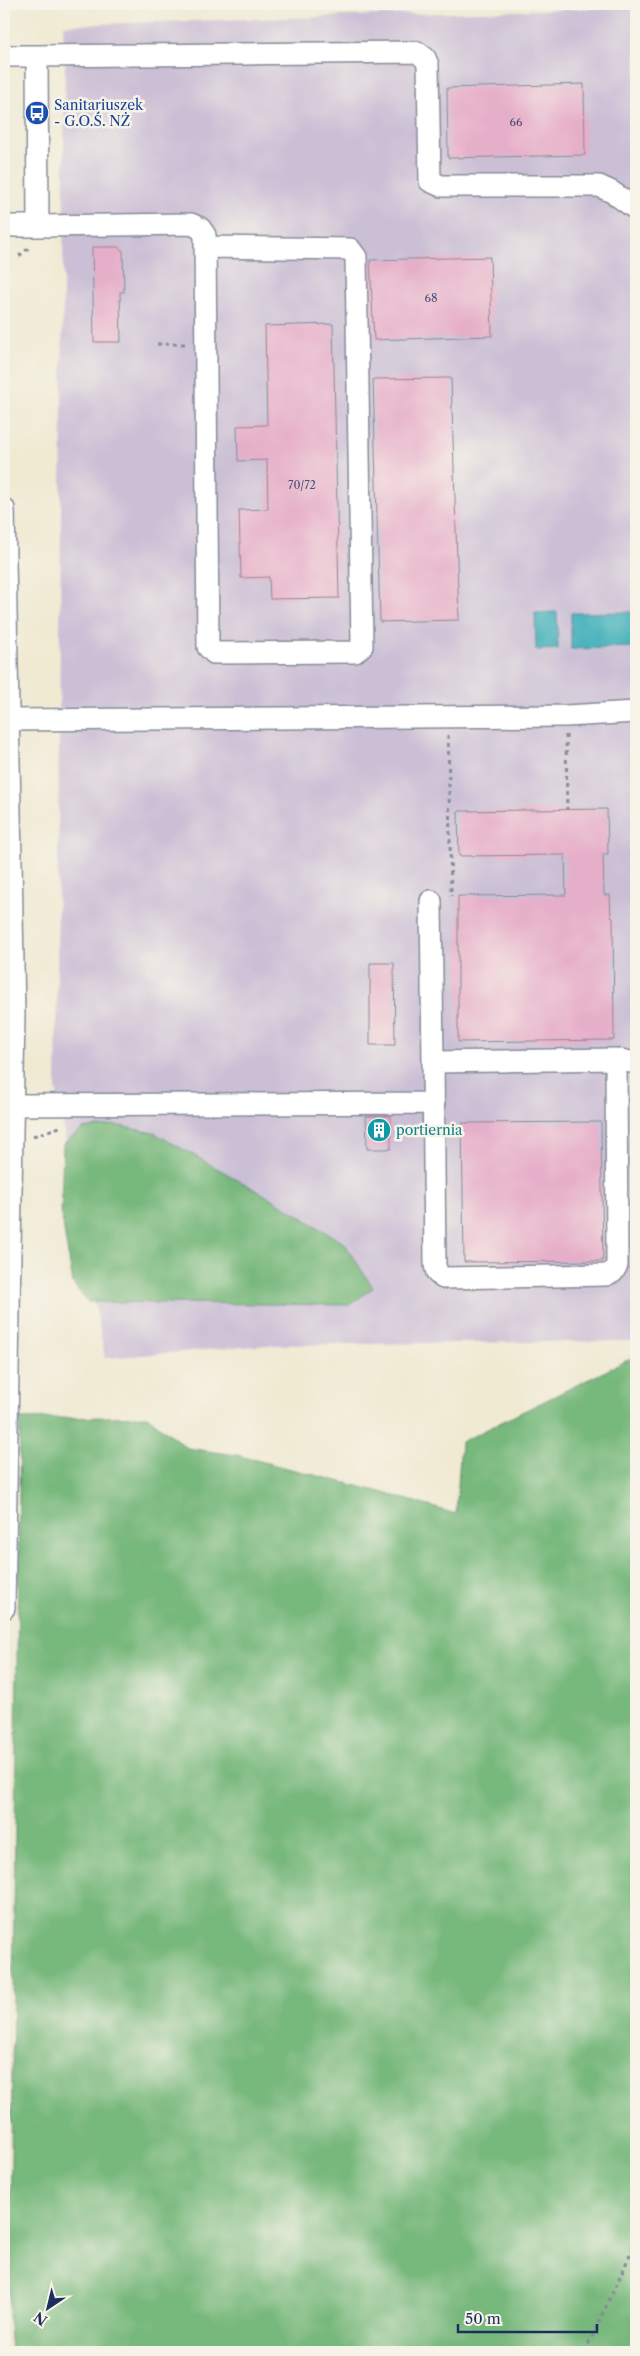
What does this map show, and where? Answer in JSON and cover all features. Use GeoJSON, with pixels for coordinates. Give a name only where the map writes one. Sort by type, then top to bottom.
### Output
{"type":"FeatureCollection","features":[{"type":"Feature","properties":{"kind":"street"},"geometry":{"type":"LineString","coordinates":[[4,56],[416,52],[424,58],[428,66],[430,181],[442,186],[599,186],[612,192],[636,209]]}},
{"type":"Feature","properties":{"kind":"street"},"geometry":{"type":"LineString","coordinates":[[37,56],[38,226]]}},
{"type":"Feature","properties":{"kind":"street"},"geometry":{"type":"LineString","coordinates":[[4,226],[191,224],[200,228],[205,236],[205,247],[206,343],[208,647],[214,653],[355,652],[362,646],[356,257],[350,249],[205,247]]}},
{"type":"Feature","properties":{"kind":"street"},"geometry":{"type":"LineString","coordinates":[[4,509],[14,1014],[6,1354],[4,1608]]}},
{"type":"Feature","properties":{"kind":"street"},"geometry":{"type":"LineString","coordinates":[[9,720],[566,716],[636,712]]}},
{"type":"Feature","properties":{"kind":"street"},"geometry":{"type":"LineString","coordinates":[[431,901],[435,1265],[437,1273],[443,1278],[606,1275],[613,1272],[617,1265],[626,1061],[433,1062]]}},
{"type":"Feature","properties":{"kind":"street"},"geometry":{"type":"LineString","coordinates":[[12,1105],[434,1103]]}},
{"type":"Feature","properties":{"kind":"path"},"geometry":{"type":"LineString","coordinates":[[157,344],[206,343]]}},
{"type":"Feature","properties":{"kind":"path"},"geometry":{"type":"LineString","coordinates":[[566,716],[567,809]]}},
{"type":"Feature","properties":{"kind":"path"},"geometry":{"type":"LineString","coordinates":[[431,901],[451,896],[448,717]]}},
{"type":"Feature","properties":{"kind":"path"},"geometry":{"type":"LineString","coordinates":[[585,2352],[636,2242]]}},
{"type":"Feature","properties":{"kind":"shaded area"},"geometry":{"type":"Polygon","coordinates":[[[636,7],[636,1341],[268,1345],[105,1358],[56,1088],[65,55],[63,25],[636,7]]]}},
{"type":"Feature","properties":{"kind":"green space"},"geometry":{"type":"Polygon","coordinates":[[[115,1125],[154,1133],[279,1203],[345,1244],[373,1288],[349,1305],[87,1302],[73,1283],[61,1213],[63,1144],[83,1129],[115,1125]]]}},
{"type":"Feature","properties":{"kind":"green space"},"geometry":{"type":"Polygon","coordinates":[[[636,1356],[635,2352],[11,2352],[9,2327],[20,1419],[147,1416],[187,1448],[236,1455],[381,1492],[456,1514],[461,1442],[636,1356]]]}},
{"type":"Feature","properties":{"kind":"water"},"geometry":{"type":"Polygon","coordinates":[[[557,612],[558,649],[536,650],[535,613],[557,612]]]}},
{"type":"Feature","properties":{"kind":"water"},"geometry":{"type":"Polygon","coordinates":[[[636,612],[636,647],[571,649],[571,613],[636,612]]]}},
{"type":"Feature","properties":{"kind":"building"},"geometry":{"type":"Polygon","coordinates":[[[584,84],[585,155],[448,158],[447,88],[584,84]]]}},
{"type":"Feature","properties":{"kind":"building"},"geometry":{"type":"Polygon","coordinates":[[[92,247],[118,247],[123,251],[124,292],[120,292],[121,342],[94,342],[92,247]]]}},
{"type":"Feature","properties":{"kind":"building"},"geometry":{"type":"Polygon","coordinates":[[[490,257],[492,336],[374,340],[370,260],[490,257]]]}},
{"type":"Feature","properties":{"kind":"building"},"geometry":{"type":"Polygon","coordinates":[[[333,324],[339,598],[270,599],[269,577],[241,578],[239,510],[268,509],[267,460],[238,461],[237,426],[267,425],[265,326],[333,324]]]}},
{"type":"Feature","properties":{"kind":"building"},"geometry":{"type":"Polygon","coordinates":[[[451,378],[459,620],[380,622],[373,379],[451,378]]]}},
{"type":"Feature","properties":{"kind":"building"},"geometry":{"type":"Polygon","coordinates":[[[607,809],[608,854],[603,854],[604,895],[610,895],[611,917],[613,918],[614,1040],[458,1042],[458,896],[566,895],[565,855],[459,856],[458,811],[607,809]]]}},
{"type":"Feature","properties":{"kind":"building"},"geometry":{"type":"Polygon","coordinates":[[[370,963],[394,963],[395,1045],[370,1045],[370,963]]]}},
{"type":"Feature","properties":{"kind":"building","name":"portiernia"},"geometry":{"type":"Polygon","coordinates":[[[366,1116],[391,1116],[391,1149],[367,1149],[366,1116]]]}},
{"type":"Feature","properties":{"kind":"building"},"geometry":{"type":"Polygon","coordinates":[[[601,1122],[603,1261],[464,1262],[462,1123],[601,1122]]]}},
{"type":"Feature","properties":{"kind":"place","name":"Sanitariuszek - G.O.Ś. NŻ"},"geometry":{"type":"Point","coordinates":[37,113]}},
{"type":"Feature","properties":{"kind":"place","name":"portiernia"},"geometry":{"type":"Point","coordinates":[379,1130]}}]}
